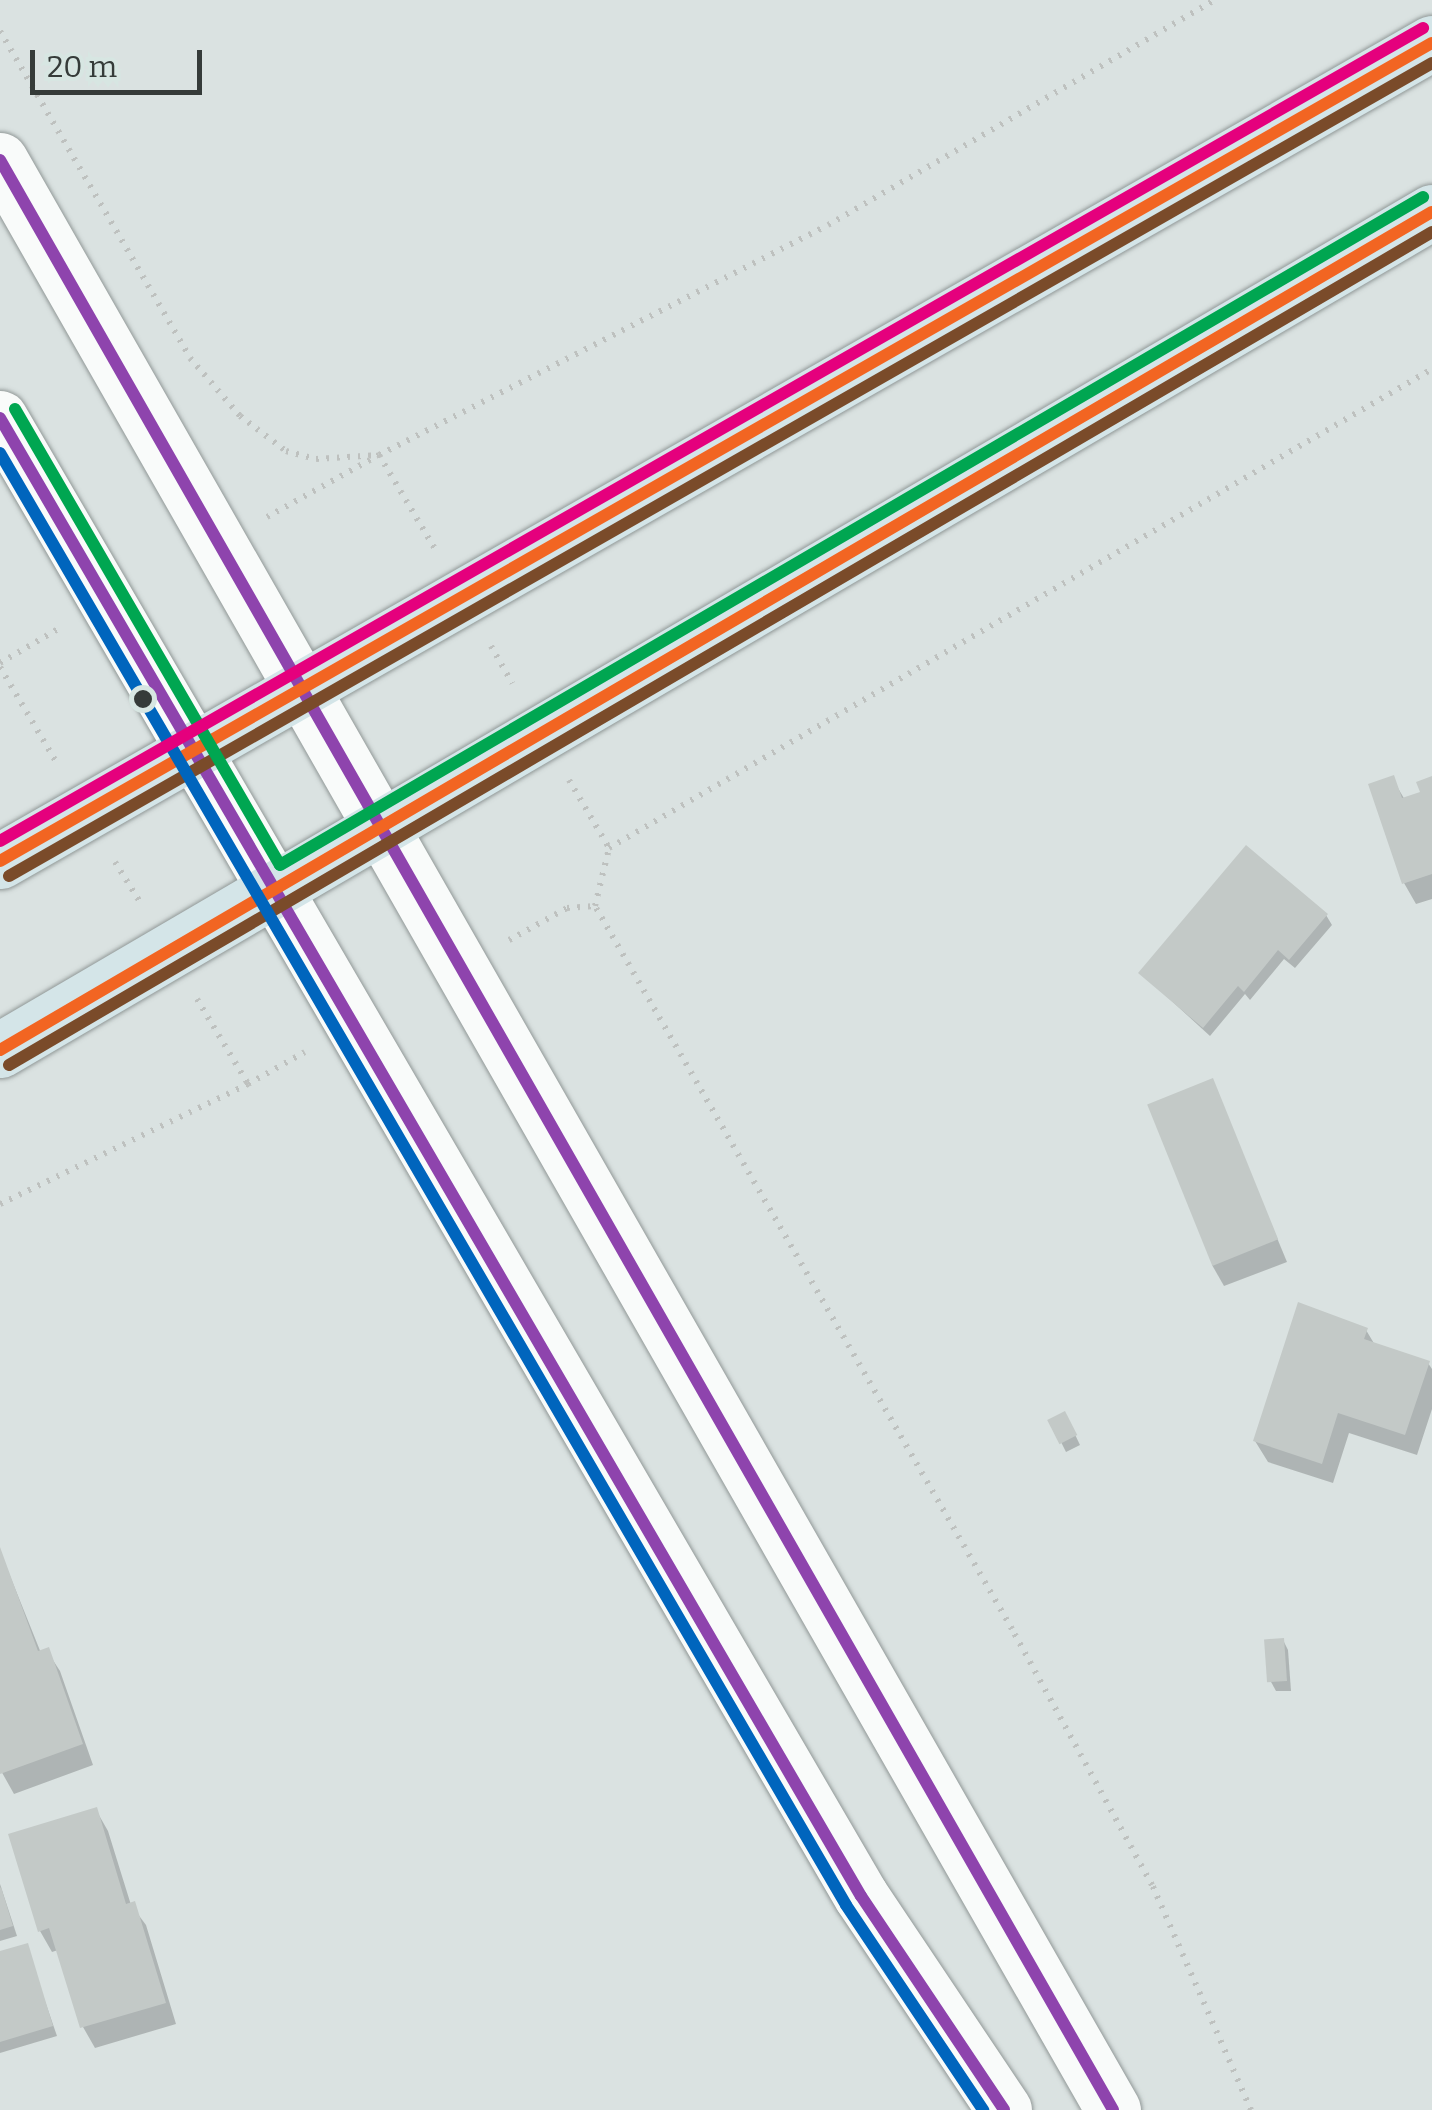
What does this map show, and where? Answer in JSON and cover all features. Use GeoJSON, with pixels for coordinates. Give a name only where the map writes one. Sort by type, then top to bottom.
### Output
{"type":"FeatureCollection","features":[{"type":"Feature","properties":{"kind":"highway"},"geometry":{"type":"LineString","coordinates":[[0,862],[1432,43]]}},
{"type":"Feature","properties":{"kind":"highway"},"geometry":{"type":"LineString","coordinates":[[0,1050],[1432,212]]}},
{"type":"Feature","properties":{"kind":"street"},"geometry":{"type":"LineString","coordinates":[[0,160],[1113,2110]]}},
{"type":"Feature","properties":{"kind":"street"},"geometry":{"type":"LineString","coordinates":[[0,418],[861,1896],[1004,2110]]}},
{"type":"Feature","properties":{"kind":"path"},"geometry":{"type":"LineString","coordinates":[[0,31],[190,358],[240,416],[286,452],[316,459],[380,455],[828,225],[1215,0]]}},
{"type":"Feature","properties":{"kind":"path"},"geometry":{"type":"LineString","coordinates":[[1252,2110],[1152,1885],[1012,1629],[594,906],[609,848],[1432,370]]}},
{"type":"Feature","properties":{"kind":"path"},"geometry":{"type":"LineString","coordinates":[[0,667],[248,1084],[0,1204]]}},
{"type":"Feature","properties":{"kind":"building"},"geometry":{"type":"Polygon","coordinates":[[[1394,775],[1402,798],[1420,792],[1416,782],[1432,776],[1432,874],[1402,884],[1368,784],[1394,775]]]}},
{"type":"Feature","properties":{"kind":"building"},"geometry":{"type":"Polygon","coordinates":[[[1246,845],[1328,914],[1289,960],[1278,950],[1244,992],[1238,986],[1203,1028],[1138,973],[1246,845]]]}},
{"type":"Feature","properties":{"kind":"building"},"geometry":{"type":"Polygon","coordinates":[[[1213,1078],[1278,1239],[1212,1266],[1147,1105],[1213,1078]]]}},
{"type":"Feature","properties":{"kind":"building"},"geometry":{"type":"Polygon","coordinates":[[[1298,1302],[1368,1328],[1364,1339],[1430,1361],[1405,1435],[1338,1413],[1322,1464],[1253,1441],[1298,1302]]]}},
{"type":"Feature","properties":{"kind":"building"},"geometry":{"type":"Polygon","coordinates":[[[1065,1411],[1077,1435],[1059,1444],[1047,1420],[1065,1411]]]}},
{"type":"Feature","properties":{"kind":"building"},"geometry":{"type":"Polygon","coordinates":[[[0,1547],[38,1651],[49,1647],[83,1744],[0,1774],[0,1547]]]}},
{"type":"Feature","properties":{"kind":"building"},"geometry":{"type":"Polygon","coordinates":[[[1284,1638],[1287,1681],[1267,1682],[1264,1639],[1284,1638]]]}},
{"type":"Feature","properties":{"kind":"building"},"geometry":{"type":"Polygon","coordinates":[[[97,1807],[126,1904],[135,1901],[166,2003],[80,2028],[49,1928],[38,1932],[8,1834],[97,1807]]]}},
{"type":"Feature","properties":{"kind":"building"},"geometry":{"type":"Polygon","coordinates":[[[0,1888],[13,1926],[0,1930],[0,1888]]]}},
{"type":"Feature","properties":{"kind":"building"},"geometry":{"type":"Polygon","coordinates":[[[28,1943],[53,2026],[0,2042],[0,1951],[28,1943]]]}},
{"type":"Feature","properties":{"kind":"transit line"},"geometry":{"type":"LineString","coordinates":[[0,841],[1423,28]]}},
{"type":"Feature","properties":{"kind":"transit line"},"geometry":{"type":"LineString","coordinates":[[0,861],[1432,43]]}},
{"type":"Feature","properties":{"kind":"transit line"},"geometry":{"type":"LineString","coordinates":[[9,876],[1432,63]]}},
{"type":"Feature","properties":{"kind":"transit line"},"geometry":{"type":"LineString","coordinates":[[0,160],[1113,2110]]}},
{"type":"Feature","properties":{"kind":"transit line"},"geometry":{"type":"LineString","coordinates":[[15,409],[280,865],[1423,197]]}},
{"type":"Feature","properties":{"kind":"transit line"},"geometry":{"type":"LineString","coordinates":[[0,1050],[1432,212]]}},
{"type":"Feature","properties":{"kind":"transit line"},"geometry":{"type":"LineString","coordinates":[[9,1065],[1432,232]]}},
{"type":"Feature","properties":{"kind":"transit line"},"geometry":{"type":"LineString","coordinates":[[0,418],[861,1896],[1004,2110]]}},
{"type":"Feature","properties":{"kind":"transit line"},"geometry":{"type":"LineString","coordinates":[[0,453],[846,1905],[983,2110]]}}]}
